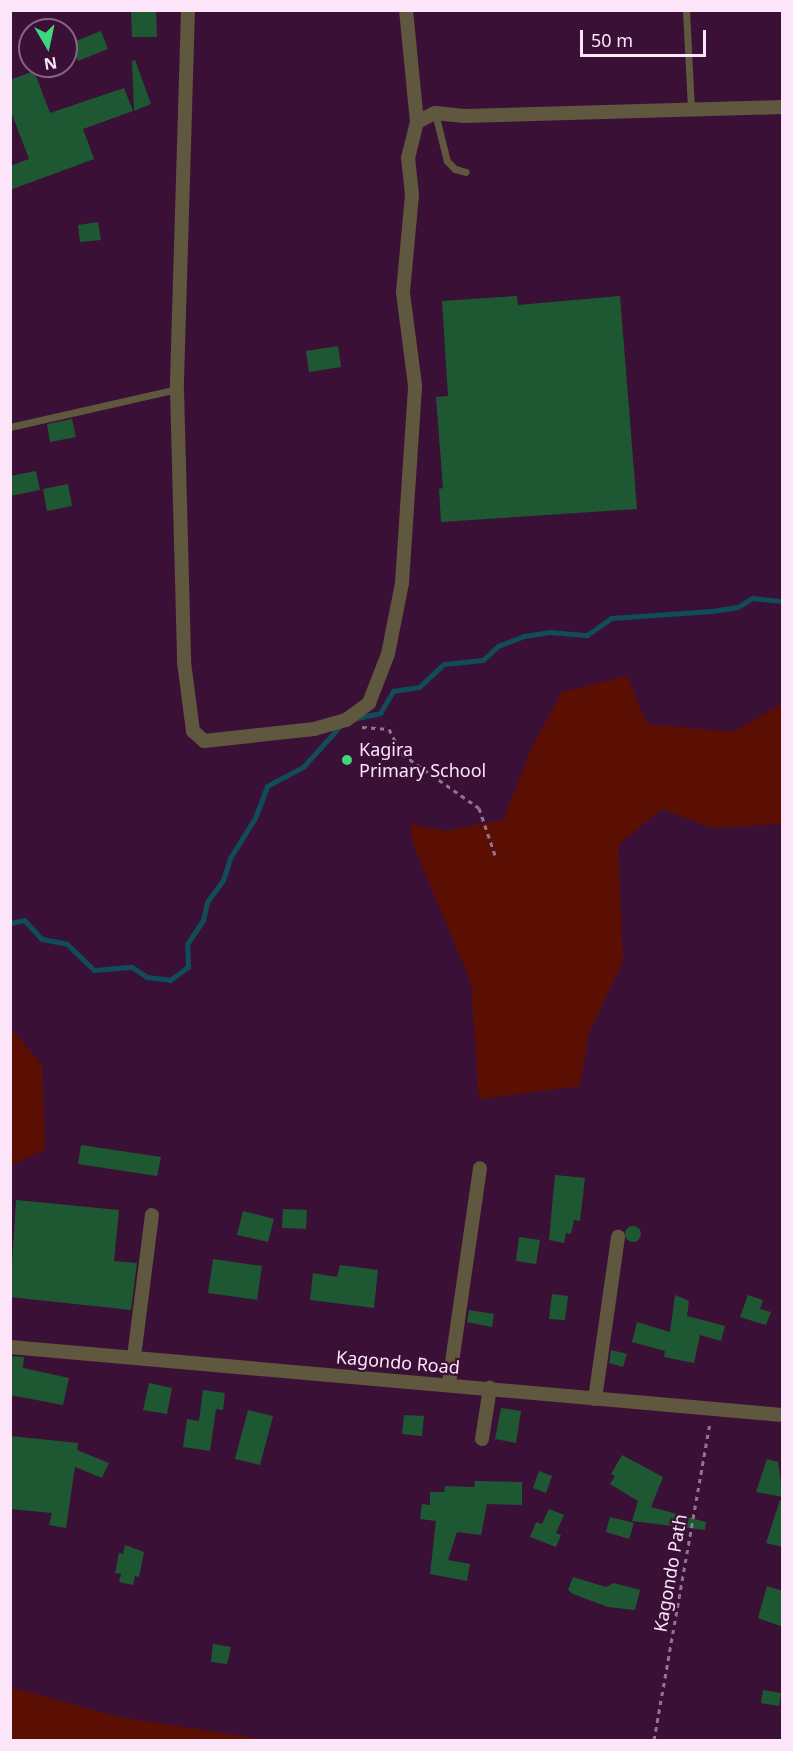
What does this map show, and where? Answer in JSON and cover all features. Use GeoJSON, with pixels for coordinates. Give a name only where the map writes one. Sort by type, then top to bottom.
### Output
{"type":"FeatureCollection","features":[{"type":"Feature","properties":{"kind":"street"},"geometry":{"type":"LineString","coordinates":[[188,10],[177,389],[184,662],[193,731],[204,741],[314,729],[346,720],[360,712],[375,693],[402,583],[415,386],[403,292],[412,195],[408,158],[417,122],[406,10]]}},
{"type":"Feature","properties":{"kind":"street"},"geometry":{"type":"LineString","coordinates":[[417,122],[435,113],[464,116],[783,107]]}},
{"type":"Feature","properties":{"kind":"street"},"geometry":{"type":"LineString","coordinates":[[449,1383],[480,1168]]}},
{"type":"Feature","properties":{"kind":"street"},"geometry":{"type":"LineString","coordinates":[[134,1357],[152,1215]]}},
{"type":"Feature","properties":{"kind":"street"},"geometry":{"type":"LineString","coordinates":[[595,1399],[618,1237]]}},
{"type":"Feature","properties":{"kind":"street","name":"Kagondo Road"},"geometry":{"type":"LineString","coordinates":[[10,1347],[449,1383],[595,1399],[783,1415]]}},
{"type":"Feature","properties":{"kind":"street"},"geometry":{"type":"LineString","coordinates":[[482,1439],[490,1388]]}},
{"type":"Feature","properties":{"kind":"lane"},"geometry":{"type":"LineString","coordinates":[[686,10],[691,110]]}},
{"type":"Feature","properties":{"kind":"lane"},"geometry":{"type":"LineString","coordinates":[[435,113],[447,161],[455,169],[466,172]]}},
{"type":"Feature","properties":{"kind":"lane"},"geometry":{"type":"LineString","coordinates":[[10,427],[177,389]]}},
{"type":"Feature","properties":{"kind":"path"},"geometry":{"type":"LineString","coordinates":[[365,729],[389,729],[402,754],[479,808],[495,855]]}},
{"type":"Feature","properties":{"kind":"path","name":"Kagondo Path"},"geometry":{"type":"LineString","coordinates":[[654,1740],[712,1410]]}},
{"type":"Feature","properties":{"kind":"shaded area"},"geometry":{"type":"Polygon","coordinates":[[[627,676],[647,724],[732,732],[782,704],[782,824],[713,828],[662,809],[618,845],[623,961],[589,1033],[580,1086],[479,1099],[471,983],[413,844],[410,824],[445,831],[503,820],[532,747],[562,692],[627,676]]]}},
{"type":"Feature","properties":{"kind":"shaded area"},"geometry":{"type":"Polygon","coordinates":[[[10,1027],[42,1065],[45,1149],[11,1166],[10,1027]]]}},
{"type":"Feature","properties":{"kind":"shaded area"},"geometry":{"type":"Polygon","coordinates":[[[10,1687],[119,1717],[269,1740],[11,1740],[10,1687]]]}},
{"type":"Feature","properties":{"kind":"building"},"geometry":{"type":"Polygon","coordinates":[[[131,10],[156,10],[157,37],[132,37],[131,10]]]}},
{"type":"Feature","properties":{"kind":"building"},"geometry":{"type":"Polygon","coordinates":[[[101,31],[108,49],[78,61],[78,40],[101,31]]]}},
{"type":"Feature","properties":{"kind":"building"},"geometry":{"type":"Polygon","coordinates":[[[135,60],[151,104],[134,111],[132,61],[135,60]]]}},
{"type":"Feature","properties":{"kind":"building"},"geometry":{"type":"Polygon","coordinates":[[[18,77],[37,78],[50,113],[124,88],[133,111],[83,129],[94,159],[10,190],[10,166],[29,159],[10,109],[10,80],[18,77]]]}},
{"type":"Feature","properties":{"kind":"building"},"geometry":{"type":"Polygon","coordinates":[[[98,222],[101,240],[80,242],[78,225],[98,222]]]}},
{"type":"Feature","properties":{"kind":"building"},"geometry":{"type":"Polygon","coordinates":[[[517,296],[518,305],[620,296],[637,509],[441,522],[439,489],[443,488],[436,397],[448,396],[442,301],[517,296]]]}},
{"type":"Feature","properties":{"kind":"building"},"geometry":{"type":"Polygon","coordinates":[[[338,346],[341,367],[309,372],[306,351],[338,346]]]}},
{"type":"Feature","properties":{"kind":"building"},"geometry":{"type":"Polygon","coordinates":[[[72,419],[76,437],[50,442],[47,424],[72,419]]]}},
{"type":"Feature","properties":{"kind":"building"},"geometry":{"type":"Polygon","coordinates":[[[36,471],[40,490],[10,496],[10,476],[36,471]]]}},
{"type":"Feature","properties":{"kind":"building"},"geometry":{"type":"Polygon","coordinates":[[[68,484],[72,506],[47,511],[43,489],[68,484]]]}},
{"type":"Feature","properties":{"kind":"building"},"geometry":{"type":"Polygon","coordinates":[[[81,1145],[161,1157],[157,1176],[78,1164],[81,1145]]]}},
{"type":"Feature","properties":{"kind":"building"},"geometry":{"type":"Polygon","coordinates":[[[555,1175],[585,1178],[580,1221],[574,1220],[571,1234],[566,1233],[564,1243],[549,1240],[555,1175]]]}},
{"type":"Feature","properties":{"kind":"building"},"geometry":{"type":"Polygon","coordinates":[[[16,1200],[119,1210],[114,1261],[137,1263],[131,1310],[10,1297],[16,1200]]]}},
{"type":"Feature","properties":{"kind":"building"},"geometry":{"type":"Polygon","coordinates":[[[283,1209],[307,1210],[306,1229],[282,1228],[283,1209]]]}},
{"type":"Feature","properties":{"kind":"building"},"geometry":{"type":"Polygon","coordinates":[[[243,1211],[274,1219],[268,1242],[237,1235],[243,1211]]]}},
{"type":"Feature","properties":{"kind":"building"},"geometry":{"type":"Polygon","coordinates":[[[633,1226],[641,1234],[633,1242],[625,1234],[633,1226]]]}},
{"type":"Feature","properties":{"kind":"building"},"geometry":{"type":"Polygon","coordinates":[[[519,1237],[540,1240],[536,1264],[516,1261],[519,1237]]]}},
{"type":"Feature","properties":{"kind":"building"},"geometry":{"type":"Polygon","coordinates":[[[213,1259],[262,1266],[257,1300],[208,1293],[213,1259]]]}},
{"type":"Feature","properties":{"kind":"building"},"geometry":{"type":"Polygon","coordinates":[[[340,1265],[378,1270],[374,1308],[310,1300],[313,1273],[337,1277],[340,1265]]]}},
{"type":"Feature","properties":{"kind":"building"},"geometry":{"type":"Polygon","coordinates":[[[552,1294],[568,1296],[565,1320],[549,1319],[552,1294]]]}},
{"type":"Feature","properties":{"kind":"building"},"geometry":{"type":"Polygon","coordinates":[[[675,1295],[689,1301],[687,1316],[725,1326],[721,1341],[700,1335],[694,1363],[664,1357],[665,1351],[632,1342],[637,1322],[670,1332],[675,1295]]]}},
{"type":"Feature","properties":{"kind":"building"},"geometry":{"type":"Polygon","coordinates":[[[748,1295],[763,1300],[760,1309],[771,1312],[766,1325],[740,1317],[748,1295]]]}},
{"type":"Feature","properties":{"kind":"building"},"geometry":{"type":"Polygon","coordinates":[[[469,1310],[494,1314],[492,1327],[467,1322],[469,1310]]]}},
{"type":"Feature","properties":{"kind":"building"},"geometry":{"type":"Polygon","coordinates":[[[611,1350],[627,1354],[623,1367],[609,1363],[611,1350]]]}},
{"type":"Feature","properties":{"kind":"building"},"geometry":{"type":"Polygon","coordinates":[[[10,1356],[24,1357],[23,1368],[69,1378],[63,1405],[10,1395],[10,1356]]]}},
{"type":"Feature","properties":{"kind":"building"},"geometry":{"type":"Polygon","coordinates":[[[149,1383],[172,1388],[167,1414],[143,1410],[149,1383]]]}},
{"type":"Feature","properties":{"kind":"building"},"geometry":{"type":"Polygon","coordinates":[[[203,1390],[225,1393],[223,1410],[216,1409],[210,1451],[183,1447],[187,1419],[199,1421],[203,1390]]]}},
{"type":"Feature","properties":{"kind":"building"},"geometry":{"type":"Polygon","coordinates":[[[501,1408],[521,1411],[516,1443],[495,1439],[501,1408]]]}},
{"type":"Feature","properties":{"kind":"building"},"geometry":{"type":"Polygon","coordinates":[[[248,1410],[273,1416],[260,1465],[235,1459],[248,1410]]]}},
{"type":"Feature","properties":{"kind":"building"},"geometry":{"type":"Polygon","coordinates":[[[404,1415],[424,1416],[422,1436],[402,1434],[404,1415]]]}},
{"type":"Feature","properties":{"kind":"building"},"geometry":{"type":"Polygon","coordinates":[[[10,1436],[78,1443],[77,1450],[109,1463],[102,1478],[75,1467],[66,1528],[49,1525],[52,1513],[10,1509],[10,1436]]]}},
{"type":"Feature","properties":{"kind":"building"},"geometry":{"type":"Polygon","coordinates":[[[622,1455],[663,1477],[651,1507],[706,1522],[705,1530],[632,1521],[638,1501],[610,1484],[615,1476],[611,1474],[622,1455]]]}},
{"type":"Feature","properties":{"kind":"building"},"geometry":{"type":"Polygon","coordinates":[[[767,1459],[778,1462],[783,1497],[756,1492],[767,1459]]]}},
{"type":"Feature","properties":{"kind":"building"},"geometry":{"type":"Polygon","coordinates":[[[539,1471],[552,1476],[546,1493],[533,1488],[539,1471]]]}},
{"type":"Feature","properties":{"kind":"building"},"geometry":{"type":"Polygon","coordinates":[[[475,1481],[522,1482],[522,1505],[487,1504],[481,1535],[457,1532],[448,1560],[470,1564],[467,1581],[430,1574],[436,1521],[420,1519],[422,1504],[430,1505],[430,1492],[444,1492],[445,1486],[474,1487],[475,1481]]]}},
{"type":"Feature","properties":{"kind":"building"},"geometry":{"type":"Polygon","coordinates":[[[780,1500],[783,1500],[783,1547],[766,1543],[780,1500]]]}},
{"type":"Feature","properties":{"kind":"building"},"geometry":{"type":"Polygon","coordinates":[[[549,1509],[564,1515],[556,1533],[561,1535],[556,1547],[530,1537],[536,1522],[542,1524],[549,1509]]]}},
{"type":"Feature","properties":{"kind":"building"},"geometry":{"type":"Polygon","coordinates":[[[610,1517],[634,1523],[629,1539],[606,1532],[610,1517]]]}},
{"type":"Feature","properties":{"kind":"building"},"geometry":{"type":"Polygon","coordinates":[[[125,1545],[144,1552],[139,1577],[135,1576],[133,1585],[119,1582],[121,1574],[115,1573],[119,1553],[123,1554],[125,1545]]]}},
{"type":"Feature","properties":{"kind":"building"},"geometry":{"type":"Polygon","coordinates":[[[573,1577],[606,1587],[614,1583],[640,1590],[635,1610],[608,1607],[573,1594],[568,1590],[573,1577]]]}},
{"type":"Feature","properties":{"kind":"building"},"geometry":{"type":"Polygon","coordinates":[[[767,1586],[783,1591],[783,1627],[758,1618],[767,1586]]]}},
{"type":"Feature","properties":{"kind":"building"},"geometry":{"type":"Polygon","coordinates":[[[213,1644],[231,1647],[227,1664],[211,1662],[213,1644]]]}},
{"type":"Feature","properties":{"kind":"building"},"geometry":{"type":"Polygon","coordinates":[[[763,1690],[781,1693],[779,1706],[761,1703],[763,1690]]]}},
{"type":"Feature","properties":{"kind":"waterway"},"geometry":{"type":"LineString","coordinates":[[357,718],[380,713],[393,691],[419,687],[444,664],[483,660],[498,646],[524,636],[550,632],[587,635],[611,618],[712,611],[738,607],[752,598],[782,601]]}},
{"type":"Feature","properties":{"kind":"waterway"},"geometry":{"type":"LineString","coordinates":[[10,923],[24,920],[42,939],[67,944],[94,970],[132,967],[147,977],[170,980],[188,967],[187,944],[203,920],[207,902],[223,880],[230,858],[255,818],[267,786],[303,767],[341,725]]}},
{"type":"Feature","properties":{"kind":"place","name":"Kagira Primary School"},"geometry":{"type":"Point","coordinates":[347,760]}}]}
